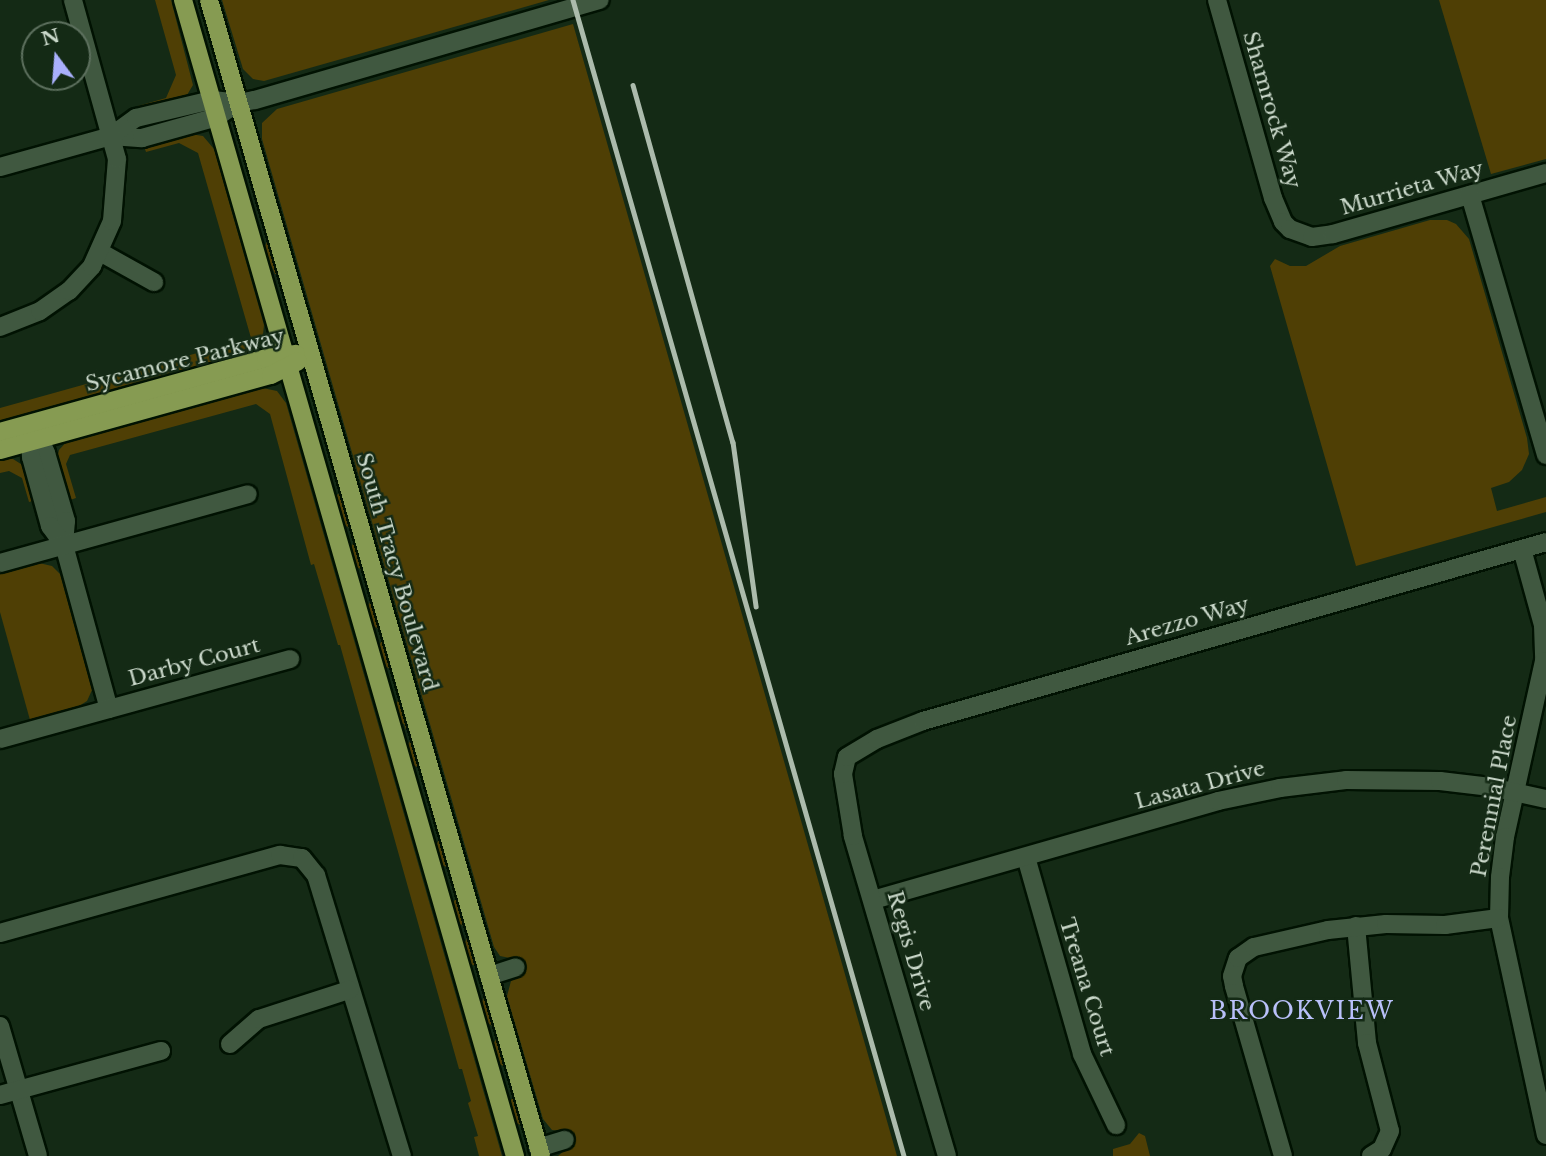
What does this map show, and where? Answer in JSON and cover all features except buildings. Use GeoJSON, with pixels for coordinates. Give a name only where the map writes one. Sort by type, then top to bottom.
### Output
{"type":"FeatureCollection","features":[{"type":"Feature","properties":{"kind":"main road"},"geometry":{"type":"LineString","coordinates":[[183,0],[515,1156]]}},
{"type":"Feature","properties":{"kind":"main road","name":"South Tracy Boulevard"},"geometry":{"type":"LineString","coordinates":[[209,0],[540,1152]]}},
{"type":"Feature","properties":{"kind":"main road","name":"Sycamore Parkway"},"geometry":{"type":"LineString","coordinates":[[0,450],[34,435],[310,354]]}},
{"type":"Feature","properties":{"kind":"main road","name":"Sycamore Parkway"},"geometry":{"type":"LineString","coordinates":[[0,432],[34,435]]}},
{"type":"Feature","properties":{"kind":"street"},"geometry":{"type":"LineString","coordinates":[[0,327],[22,320],[54,303],[81,279],[100,252],[112,221],[117,189],[117,159],[73,0]]}},
{"type":"Feature","properties":{"kind":"street"},"geometry":{"type":"LineString","coordinates":[[0,167],[111,136],[136,118],[239,103],[600,0]]}},
{"type":"Feature","properties":{"kind":"street","name":"Shamrock Way"},"geometry":{"type":"LineString","coordinates":[[1217,0],[1273,198],[1283,222],[1290,229]]}},
{"type":"Feature","properties":{"kind":"street","name":"Murrieta Way"},"geometry":{"type":"LineString","coordinates":[[1290,229],[1312,237],[1333,234],[1546,173]]}},
{"type":"Feature","properties":{"kind":"street"},"geometry":{"type":"LineString","coordinates":[[1471,195],[1546,455]]}},
{"type":"Feature","properties":{"kind":"street"},"geometry":{"type":"LineString","coordinates":[[100,252],[154,282]]}},
{"type":"Feature","properties":{"kind":"street"},"geometry":{"type":"LineString","coordinates":[[34,435],[50,526],[64,545],[109,709]]}},
{"type":"Feature","properties":{"kind":"street"},"geometry":{"type":"LineString","coordinates":[[0,563],[248,494]]}},
{"type":"Feature","properties":{"kind":"street","name":"Arezzo Way"},"geometry":{"type":"LineString","coordinates":[[846,757],[877,739],[923,721],[1546,542]]}},
{"type":"Feature","properties":{"kind":"street","name":"Perennial Place"},"geometry":{"type":"LineString","coordinates":[[1522,549],[1541,613],[1544,649],[1502,859],[1499,918],[1546,1135]]}},
{"type":"Feature","properties":{"kind":"street","name":"Darby Court"},"geometry":{"type":"LineString","coordinates":[[0,739],[290,659]]}},
{"type":"Feature","properties":{"kind":"street","name":"Regis Drive"},"geometry":{"type":"LineString","coordinates":[[846,757],[843,774],[853,836],[947,1156]]}},
{"type":"Feature","properties":{"kind":"street","name":"Lasata Drive"},"geometry":{"type":"LineString","coordinates":[[873,900],[1218,802],[1314,783],[1378,779],[1440,781],[1546,799]]}},
{"type":"Feature","properties":{"kind":"street"},"geometry":{"type":"LineString","coordinates":[[0,933],[281,855],[302,858],[316,875],[349,990],[375,1060],[396,1154]]}},
{"type":"Feature","properties":{"kind":"street","name":"Treana Court"},"geometry":{"type":"LineString","coordinates":[[1026,857],[1082,1054],[1116,1125]]}},
{"type":"Feature","properties":{"kind":"street"},"geometry":{"type":"LineString","coordinates":[[1283,1156],[1234,986],[1232,976],[1238,958],[1254,947],[1356,926],[1446,925],[1499,918]]}},
{"type":"Feature","properties":{"kind":"street"},"geometry":{"type":"LineString","coordinates":[[1356,926],[1367,1044],[1390,1131],[1382,1149],[1371,1156]]}},
{"type":"Feature","properties":{"kind":"street"},"geometry":{"type":"LineString","coordinates":[[489,975],[516,967]]}},
{"type":"Feature","properties":{"kind":"street"},"geometry":{"type":"LineString","coordinates":[[230,1044],[259,1019],[349,990]]}},
{"type":"Feature","properties":{"kind":"street"},"geometry":{"type":"LineString","coordinates":[[0,1026],[38,1156]]}},
{"type":"Feature","properties":{"kind":"street"},"geometry":{"type":"LineString","coordinates":[[0,1095],[161,1051]]}},
{"type":"Feature","properties":{"kind":"street"},"geometry":{"type":"LineString","coordinates":[[540,1152],[565,1140]]}},
{"type":"Feature","properties":{"kind":"shaded area"},"geometry":{"type":"Polygon","coordinates":[[[155,0],[171,0],[193,85],[184,100],[140,113],[138,106],[166,98],[176,75],[155,0]]]}},
{"type":"Feature","properties":{"kind":"shaded area"},"geometry":{"type":"Polygon","coordinates":[[[222,0],[549,0],[264,81],[253,79],[243,69],[222,0]]]}},
{"type":"Feature","properties":{"kind":"shaded area"},"geometry":{"type":"Polygon","coordinates":[[[1439,0],[1546,0],[1546,159],[1491,174],[1439,0]]]}},
{"type":"Feature","properties":{"kind":"shaded area"},"geometry":{"type":"Polygon","coordinates":[[[573,24],[897,1156],[558,1156],[571,1145],[567,1131],[552,1130],[543,1119],[507,996],[511,981],[522,973],[515,959],[500,956],[494,947],[262,139],[262,123],[277,109],[573,24]]]}},
{"type":"Feature","properties":{"kind":"shaded area"},"geometry":{"type":"Polygon","coordinates":[[[190,134],[203,136],[214,149],[264,325],[262,344],[246,355],[0,423],[0,408],[251,338],[198,153],[179,143],[146,152],[144,146],[190,134]]]}},
{"type":"Feature","properties":{"kind":"shaded area"},"geometry":{"type":"Polygon","coordinates":[[[1430,220],[1447,220],[1456,224],[1469,239],[1527,438],[1529,454],[1522,470],[1509,482],[1491,488],[1497,511],[1546,497],[1546,512],[1356,566],[1270,266],[1275,259],[1290,266],[1306,266],[1340,246],[1430,220]]]}},
{"type":"Feature","properties":{"kind":"shaded area"},"geometry":{"type":"Polygon","coordinates":[[[268,240],[280,274],[275,274],[271,265],[267,265],[263,250],[268,240]]]}},
{"type":"Feature","properties":{"kind":"shaded area"},"geometry":{"type":"Polygon","coordinates":[[[258,387],[277,391],[286,403],[502,1156],[479,1156],[474,1137],[478,1136],[462,1069],[459,1069],[340,645],[314,564],[311,565],[270,414],[256,404],[70,455],[66,464],[76,498],[67,501],[57,459],[59,450],[68,440],[258,387]]]}},
{"type":"Feature","properties":{"kind":"shaded area"},"geometry":{"type":"Polygon","coordinates":[[[0,459],[13,459],[24,466],[36,500],[29,502],[22,478],[9,471],[0,473],[0,459]]]}},
{"type":"Feature","properties":{"kind":"shaded area"},"geometry":{"type":"Polygon","coordinates":[[[339,494],[353,530],[341,523],[333,496],[339,494]]]}},
{"type":"Feature","properties":{"kind":"shaded area"},"geometry":{"type":"Polygon","coordinates":[[[356,539],[366,572],[353,565],[349,550],[356,539]]]}},
{"type":"Feature","properties":{"kind":"shaded area"},"geometry":{"type":"Polygon","coordinates":[[[39,563],[52,566],[60,574],[92,690],[87,701],[79,706],[30,720],[0,612],[0,574],[39,563]]]}},
{"type":"Feature","properties":{"kind":"shaded area"},"geometry":{"type":"Polygon","coordinates":[[[373,597],[382,631],[370,624],[366,609],[373,597]]]}},
{"type":"Feature","properties":{"kind":"shaded area"},"geometry":{"type":"Polygon","coordinates":[[[384,637],[394,671],[381,664],[377,649],[384,637]]]}},
{"type":"Feature","properties":{"kind":"shaded area"},"geometry":{"type":"Polygon","coordinates":[[[401,696],[411,729],[406,730],[404,724],[398,723],[394,707],[401,696]]]}},
{"type":"Feature","properties":{"kind":"shaded area"},"geometry":{"type":"Polygon","coordinates":[[[413,736],[422,770],[410,763],[406,748],[413,736]]]}},
{"type":"Feature","properties":{"kind":"shaded area"},"geometry":{"type":"Polygon","coordinates":[[[441,835],[450,869],[439,863],[435,848],[441,835]]]}},
{"type":"Feature","properties":{"kind":"shaded area"},"geometry":{"type":"Polygon","coordinates":[[[458,895],[468,928],[456,922],[451,906],[458,895]]]}},
{"type":"Feature","properties":{"kind":"shaded area"},"geometry":{"type":"Polygon","coordinates":[[[469,934],[479,968],[467,962],[463,947],[469,934]]]}},
{"type":"Feature","properties":{"kind":"shaded area"},"geometry":{"type":"Polygon","coordinates":[[[486,994],[496,1028],[484,1021],[480,1006],[486,994]]]}},
{"type":"Feature","properties":{"kind":"shaded area"},"geometry":{"type":"Polygon","coordinates":[[[498,1036],[507,1068],[496,1062],[492,1046],[498,1036]]]}},
{"type":"Feature","properties":{"kind":"shaded area"},"geometry":{"type":"Polygon","coordinates":[[[515,1094],[524,1127],[513,1121],[508,1105],[515,1094]]]}},
{"type":"Feature","properties":{"kind":"shaded area"},"geometry":{"type":"Polygon","coordinates":[[[1139,1133],[1145,1136],[1150,1156],[1113,1156],[1113,1149],[1130,1144],[1139,1133]]]}},
{"type":"Feature","properties":{"kind":"railway"},"geometry":{"type":"LineString","coordinates":[[573,0],[904,1156]]}},
{"type":"Feature","properties":{"kind":"railway"},"geometry":{"type":"LineString","coordinates":[[633,85],[733,442],[756,606]]}},
{"type":"Feature","properties":{"kind":"district","name":"BROOKVIEW"},"geometry":{"type":"Point","coordinates":[1302,1011]}}]}
